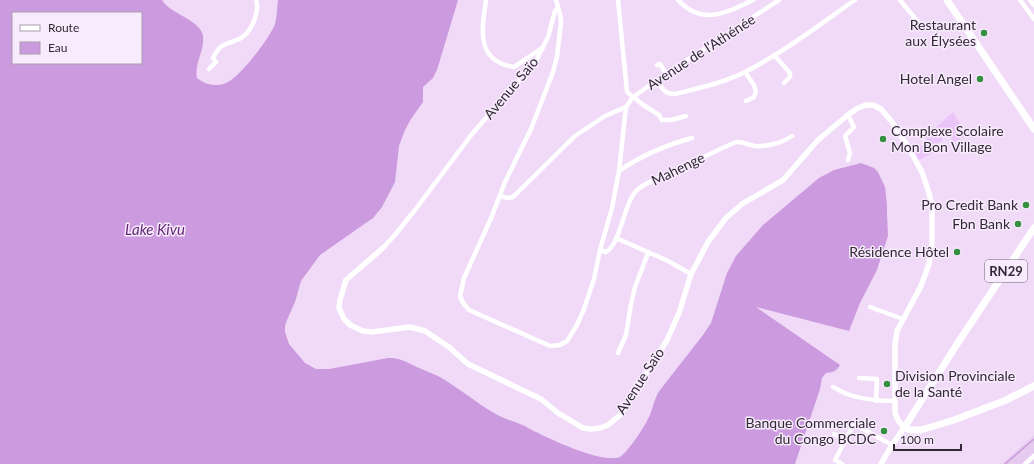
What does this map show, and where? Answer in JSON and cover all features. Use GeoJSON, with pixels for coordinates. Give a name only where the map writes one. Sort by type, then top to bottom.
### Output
{"type":"FeatureCollection","features":[{"type":"Feature","properties":{"kind":"main road"},"geometry":{"type":"LineString","coordinates":[[947,0],[1034,128]]}},
{"type":"Feature","properties":{"kind":"main road","name":"RN29"},"geometry":{"type":"LineString","coordinates":[[904,428],[959,341],[1034,228]]}},
{"type":"Feature","properties":{"kind":"main road"},"geometry":{"type":"LineString","coordinates":[[904,428],[910,430],[922,430],[954,420],[1004,401],[1034,386]]}},
{"type":"Feature","properties":{"kind":"street"},"geometry":{"type":"LineString","coordinates":[[209,69],[216,62],[213,58],[220,46],[245,34],[254,21],[257,10],[256,0]]}},
{"type":"Feature","properties":{"kind":"street"},"geometry":{"type":"LineString","coordinates":[[486,0],[482,39],[489,54],[498,62],[514,67],[543,47]]}},
{"type":"Feature","properties":{"kind":"street"},"geometry":{"type":"LineString","coordinates":[[500,196],[508,198],[513,197],[575,136],[605,116],[626,107],[619,171],[612,208],[600,250],[594,279],[577,325],[567,341],[560,345],[550,346],[469,310],[463,303],[460,296],[461,287],[505,182],[531,129],[553,72],[559,40],[560,14],[556,0]]}},
{"type":"Feature","properties":{"kind":"street"},"geometry":{"type":"LineString","coordinates":[[618,0],[627,92],[659,115],[662,120],[671,120],[686,116]]}},
{"type":"Feature","properties":{"kind":"street"},"geometry":{"type":"LineString","coordinates":[[680,1],[685,7],[694,12],[702,15],[717,15],[753,0]]}},
{"type":"Feature","properties":{"kind":"street","name":"Avenue de l'Athénée"},"geometry":{"type":"LineString","coordinates":[[626,107],[633,97],[779,0]]}},
{"type":"Feature","properties":{"kind":"street"},"geometry":{"type":"LineString","coordinates":[[656,81],[665,92],[669,94],[675,94],[719,83],[745,72],[774,55],[855,0]]}},
{"type":"Feature","properties":{"kind":"street"},"geometry":{"type":"LineString","coordinates":[[900,0],[922,28]]}},
{"type":"Feature","properties":{"kind":"street"},"geometry":{"type":"LineString","coordinates":[[1020,0],[1034,19]]}},
{"type":"Feature","properties":{"kind":"street"},"geometry":{"type":"LineString","coordinates":[[1030,0],[1034,5]]}},
{"type":"Feature","properties":{"kind":"street","name":"Avenue Saïo"},"geometry":{"type":"LineString","coordinates":[[558,8],[555,11],[548,37],[536,61],[472,134],[394,236],[384,247],[346,280],[341,295],[339,308],[344,319],[350,325],[363,331],[372,332],[410,327],[425,330],[450,347],[468,364],[541,399],[558,413],[583,428],[591,429],[608,425],[614,421],[633,396],[672,330],[691,274],[708,242],[726,218],[742,204],[784,180],[818,140],[848,115],[858,108],[866,105],[873,105],[881,109],[892,122],[910,150],[922,172],[932,206],[933,225],[929,264],[921,286],[897,331],[895,344],[895,413],[904,428]]}},
{"type":"Feature","properties":{"kind":"street"},"geometry":{"type":"LineString","coordinates":[[774,55],[790,73],[790,77],[784,83]]}},
{"type":"Feature","properties":{"kind":"street"},"geometry":{"type":"LineString","coordinates":[[657,65],[660,64],[666,74]]}},
{"type":"Feature","properties":{"kind":"street"},"geometry":{"type":"LineString","coordinates":[[745,72],[754,85],[756,92],[754,97],[746,101]]}},
{"type":"Feature","properties":{"kind":"street"},"geometry":{"type":"LineString","coordinates":[[848,115],[854,127],[845,136],[850,153],[848,160]]}},
{"type":"Feature","properties":{"kind":"street","name":"Mahenge"},"geometry":{"type":"LineString","coordinates":[[600,250],[606,252],[609,250],[616,238],[624,216],[636,191],[652,181],[736,142],[740,141],[762,146],[783,141],[792,136]]}},
{"type":"Feature","properties":{"kind":"street"},"geometry":{"type":"LineString","coordinates":[[619,171],[645,155],[671,144],[692,138]]}},
{"type":"Feature","properties":{"kind":"street"},"geometry":{"type":"LineString","coordinates":[[616,238],[668,261],[691,274]]}},
{"type":"Feature","properties":{"kind":"street"},"geometry":{"type":"LineString","coordinates":[[618,353],[626,335],[635,287],[648,253]]}},
{"type":"Feature","properties":{"kind":"street"},"geometry":{"type":"LineString","coordinates":[[870,307],[903,319]]}},
{"type":"Feature","properties":{"kind":"street"},"geometry":{"type":"LineString","coordinates":[[859,378],[877,379],[876,401]]}},
{"type":"Feature","properties":{"kind":"street"},"geometry":{"type":"LineString","coordinates":[[832,386],[845,393],[876,401],[895,402]]}},
{"type":"Feature","properties":{"kind":"street"},"geometry":{"type":"LineString","coordinates":[[842,464],[835,460],[854,424],[892,445]]}},
{"type":"Feature","properties":{"kind":"street"},"geometry":{"type":"LineString","coordinates":[[881,464],[904,428]]}},
{"type":"Feature","properties":{"kind":"street"},"geometry":{"type":"LineString","coordinates":[[834,434],[846,440]]}},
{"type":"Feature","properties":{"kind":"street"},"geometry":{"type":"LineString","coordinates":[[1025,464],[1034,456]]}},
{"type":"Feature","properties":{"kind":"shaded area"},"geometry":{"type":"Polygon","coordinates":[[[953,112],[967,136],[954,142],[947,132],[941,136],[943,141],[931,146],[933,153],[917,161],[913,150],[928,143],[924,135],[934,129],[953,112]]]}},
{"type":"Feature","properties":{"kind":"shaded area"},"geometry":{"type":"Polygon","coordinates":[[[1034,435],[1034,464],[1002,464],[1034,435]]]}},
{"type":"Feature","properties":{"kind":"water","name":"Lake Kivu"},"geometry":{"type":"Polygon","coordinates":[[[0,0],[162,0],[166,5],[191,21],[201,30],[203,41],[196,73],[197,78],[207,84],[215,85],[232,80],[261,48],[275,24],[278,0],[458,0],[437,70],[433,78],[423,87],[423,102],[405,130],[399,146],[395,182],[382,207],[373,218],[320,255],[301,281],[295,302],[285,326],[285,332],[289,344],[305,363],[316,369],[329,369],[388,358],[400,359],[438,376],[498,415],[561,444],[600,457],[620,457],[638,436],[649,417],[660,390],[711,323],[727,273],[736,256],[763,225],[819,178],[834,170],[861,163],[874,168],[878,172],[885,187],[888,236],[877,270],[860,303],[849,331],[756,307],[840,365],[836,370],[826,373],[822,378],[820,389],[795,464],[0,464],[0,0]]]}},
{"type":"Feature","properties":{"kind":"waterway"},"geometry":{"type":"LineString","coordinates":[[1005,464],[1034,439]]}},
{"type":"Feature","properties":{"kind":"place","name":"Restaurant aux Élysées"},"geometry":{"type":"Point","coordinates":[984,33]}},
{"type":"Feature","properties":{"kind":"place","name":"Hotel Angel"},"geometry":{"type":"Point","coordinates":[980,79]}},
{"type":"Feature","properties":{"kind":"place","name":"Complexe Scolaire Mon Bon Village"},"geometry":{"type":"Point","coordinates":[883,139]}},
{"type":"Feature","properties":{"kind":"place","name":"Pro Credit Bank"},"geometry":{"type":"Point","coordinates":[1026,205]}},
{"type":"Feature","properties":{"kind":"place","name":"Fbn Bank"},"geometry":{"type":"Point","coordinates":[1018,224]}},
{"type":"Feature","properties":{"kind":"place","name":"Résidence Hôtel"},"geometry":{"type":"Point","coordinates":[957,252]}},
{"type":"Feature","properties":{"kind":"place","name":"Division Provinciale de la Santé"},"geometry":{"type":"Point","coordinates":[887,384]}},
{"type":"Feature","properties":{"kind":"place","name":"Banque Commerciale du Congo BCDC"},"geometry":{"type":"Point","coordinates":[884,431]}}]}
